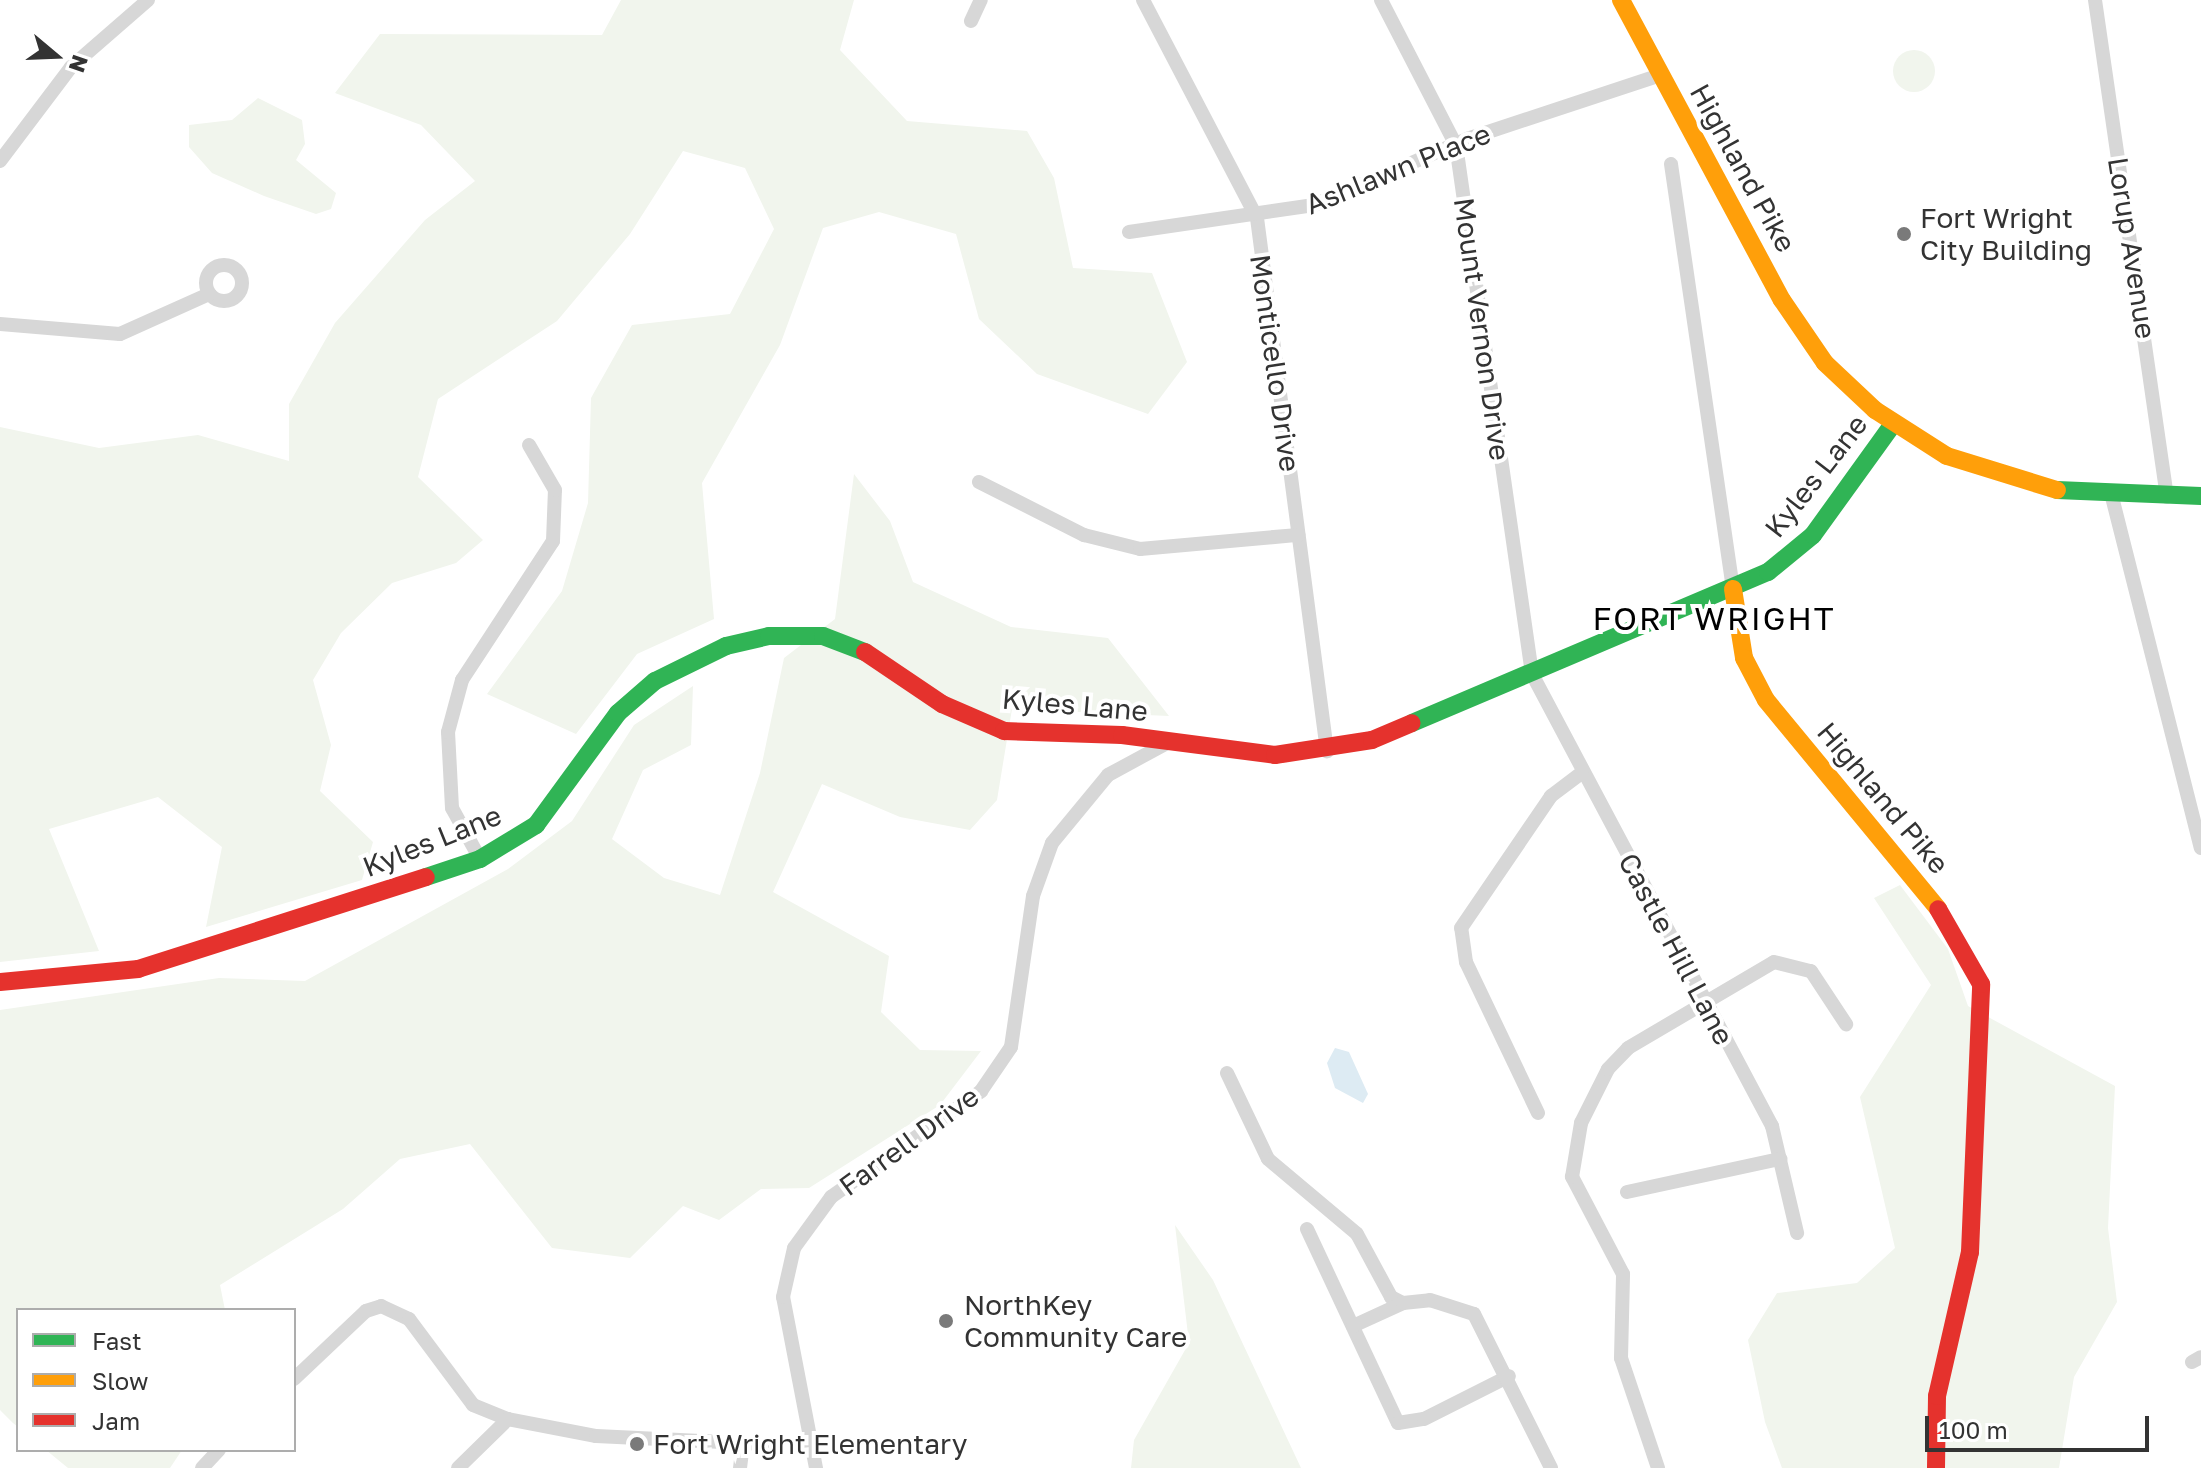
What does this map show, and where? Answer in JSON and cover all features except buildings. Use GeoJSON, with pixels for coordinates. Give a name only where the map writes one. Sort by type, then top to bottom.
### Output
{"type":"FeatureCollection","features":[{"type":"Feature","properties":{"kind":"main road","name":"Highland Pike"},"geometry":{"type":"LineString","coordinates":[[1621,0],[1804,334],[1893,424]]}},
{"type":"Feature","properties":{"kind":"main road","name":"Kyles Lane"},"geometry":{"type":"LineString","coordinates":[[0,982],[153,966],[480,859],[536,825],[618,713],[655,681],[714,651],[769,636],[823,636],[858,647],[942,704],[1004,731],[1167,743],[1247,754],[1327,751],[1532,674],[1733,589],[1797,551],[1893,424],[2006,480],[2112,497],[2201,496]]}},
{"type":"Feature","properties":{"kind":"main road","name":"Highland Pike"},"geometry":{"type":"LineString","coordinates":[[1733,589],[1744,658],[1766,700],[1944,916],[1981,984],[1970,1252],[1937,1396],[1936,1468]]}},
{"type":"Feature","properties":{"kind":"street"},"geometry":{"type":"LineString","coordinates":[[0,161],[71,67],[148,0]]}},
{"type":"Feature","properties":{"kind":"street"},"geometry":{"type":"LineString","coordinates":[[971,21],[981,0]]}},
{"type":"Feature","properties":{"kind":"street","name":"Monticello Drive"},"geometry":{"type":"LineString","coordinates":[[1143,0],[1257,218],[1327,751]]}},
{"type":"Feature","properties":{"kind":"street","name":"Mount Vernon Drive"},"geometry":{"type":"LineString","coordinates":[[1381,0],[1456,145],[1532,674]]}},
{"type":"Feature","properties":{"kind":"street","name":"Lorup Avenue"},"geometry":{"type":"LineString","coordinates":[[2095,0],[2167,497]]}},
{"type":"Feature","properties":{"kind":"street","name":"Ashlawn Place"},"geometry":{"type":"LineString","coordinates":[[1129,232],[1257,218],[1326,201],[1456,145],[1660,75]]}},
{"type":"Feature","properties":{"kind":"street","name":"Highland Pike"},"geometry":{"type":"LineString","coordinates":[[1671,164],[1733,589]]}},
{"type":"Feature","properties":{"kind":"street"},"geometry":{"type":"LineString","coordinates":[[0,324],[120,334],[209,294]]}},
{"type":"Feature","properties":{"kind":"street"},"geometry":{"type":"LineString","coordinates":[[480,859],[452,808],[448,732],[462,680],[553,541],[555,490],[529,445]]}},
{"type":"Feature","properties":{"kind":"street"},"geometry":{"type":"LineString","coordinates":[[979,482],[1084,535],[1140,549],[1298,535]]}},
{"type":"Feature","properties":{"kind":"street"},"geometry":{"type":"LineString","coordinates":[[2112,497],[2201,848]]}},
{"type":"Feature","properties":{"kind":"street","name":"Castle Hill Lane"},"geometry":{"type":"LineString","coordinates":[[1532,674],[1581,773],[1772,1126],[1797,1233]]}},
{"type":"Feature","properties":{"kind":"street","name":"Farrell Drive"},"geometry":{"type":"LineString","coordinates":[[816,1468],[783,1297],[794,1248],[831,1197],[981,1091],[1011,1047],[1033,896],[1052,843],[1108,775],[1167,743]]}},
{"type":"Feature","properties":{"kind":"street"},"geometry":{"type":"LineString","coordinates":[[1538,1113],[1459,940],[1478,894],[1551,796],[1581,773]]}},
{"type":"Feature","properties":{"kind":"street"},"geometry":{"type":"LineString","coordinates":[[1658,1468],[1621,1358],[1623,1274],[1578,1195],[1570,1165],[1581,1123],[1616,1058],[1766,965],[1787,962],[1811,971],[1846,1024]]}},
{"type":"Feature","properties":{"kind":"street"},"geometry":{"type":"LineString","coordinates":[[1227,1073],[1268,1159],[1357,1234],[1384,1286],[1403,1303]]}},
{"type":"Feature","properties":{"kind":"street"},"geometry":{"type":"LineString","coordinates":[[1627,1192],[1780,1159]]}},
{"type":"Feature","properties":{"kind":"street"},"geometry":{"type":"LineString","coordinates":[[1307,1229],[1396,1421],[1424,1419],[1509,1376]]}},
{"type":"Feature","properties":{"kind":"street"},"geometry":{"type":"LineString","coordinates":[[1353,1326],[1403,1303],[1444,1301],[1474,1314],[1509,1376],[1551,1468]]}},
{"type":"Feature","properties":{"kind":"street"},"geometry":{"type":"LineString","coordinates":[[296,1377],[366,1311],[395,1308],[440,1356],[460,1392],[508,1419],[596,1436],[811,1446]]}},
{"type":"Feature","properties":{"kind":"street"},"geometry":{"type":"LineString","coordinates":[[458,1468],[508,1419]]}},
{"type":"Feature","properties":{"kind":"street"},"geometry":{"type":"LineString","coordinates":[[740,1468],[743,1442]]}},
{"type":"Feature","properties":{"kind":"street"},"geometry":{"type":"LineString","coordinates":[[202,1468],[217,1452]]}},
{"type":"Feature","properties":{"kind":"shaded area"},"geometry":{"type":"Polygon","coordinates":[[[621,0],[854,0],[840,50],[907,121],[1027,131],[1054,178],[1073,268],[1152,273],[1187,362],[1148,414],[1037,374],[979,319],[956,234],[879,212],[823,228],[780,345],[702,483],[714,619],[637,654],[576,734],[487,694],[562,591],[588,503],[591,398],[632,325],[730,314],[774,229],[745,168],[683,151],[630,234],[557,321],[438,399],[418,477],[483,540],[456,563],[392,583],[341,633],[313,680],[331,745],[320,791],[373,842],[362,880],[206,927],[222,847],[158,797],[49,829],[99,951],[0,962],[0,427],[99,448],[198,435],[289,461],[289,404],[335,323],[425,220],[475,181],[421,125],[335,93],[380,34],[602,35],[621,0]]]}},
{"type":"Feature","properties":{"kind":"shaded area"},"geometry":{"type":"Polygon","coordinates":[[[1914,50],[1929,56],[1935,71],[1929,86],[1914,92],[1899,86],[1893,71],[1899,56],[1914,50]]]}},
{"type":"Feature","properties":{"kind":"shaded area"},"geometry":{"type":"Polygon","coordinates":[[[258,98],[302,120],[305,144],[296,160],[336,193],[331,209],[316,214],[264,196],[212,173],[189,147],[189,125],[232,120],[258,98]]]}},
{"type":"Feature","properties":{"kind":"shaded area"},"geometry":{"type":"Polygon","coordinates":[[[854,474],[890,521],[913,582],[1011,627],[1108,638],[1169,716],[1012,709],[997,800],[970,830],[900,817],[822,784],[773,892],[889,956],[881,1012],[920,1050],[981,1051],[940,1105],[809,1188],[761,1189],[719,1220],[683,1206],[630,1258],[552,1248],[470,1144],[400,1159],[343,1209],[220,1285],[225,1308],[16,1308],[16,1425],[0,1410],[0,1010],[219,978],[305,981],[508,869],[572,821],[634,725],[693,686],[691,745],[643,770],[612,839],[664,878],[720,895],[760,773],[784,658],[835,619],[854,474]]]}},
{"type":"Feature","properties":{"kind":"shaded area"},"geometry":{"type":"Polygon","coordinates":[[[1900,885],[1948,949],[1968,1006],[2115,1086],[2108,1228],[2117,1302],[2074,1377],[2059,1468],[1782,1468],[1765,1422],[1748,1340],[1777,1293],[1857,1283],[1895,1248],[1860,1097],[1931,985],[1874,898],[1900,885]]]}},
{"type":"Feature","properties":{"kind":"shaded area"},"geometry":{"type":"Polygon","coordinates":[[[1335,1048],[1349,1052],[1368,1094],[1363,1103],[1335,1088],[1327,1063],[1335,1048]]]}},
{"type":"Feature","properties":{"kind":"shaded area"},"geometry":{"type":"Polygon","coordinates":[[[1175,1225],[1213,1280],[1301,1468],[1131,1468],[1134,1440],[1189,1343],[1175,1225]]]}},
{"type":"Feature","properties":{"kind":"shaded area"},"geometry":{"type":"Polygon","coordinates":[[[48,1452],[181,1452],[170,1468],[68,1468],[48,1452]]]}},
{"type":"Feature","properties":{"kind":"traffic: fast"},"geometry":{"type":"LineString","coordinates":[[1412,723],[1768,572],[1813,535],[1893,424]]}},
{"type":"Feature","properties":{"kind":"traffic: fast"},"geometry":{"type":"LineString","coordinates":[[2057,490],[2201,496]]}},
{"type":"Feature","properties":{"kind":"traffic: fast"},"geometry":{"type":"LineString","coordinates":[[426,877],[480,859],[536,825],[618,713],[655,681],[726,646],[769,636],[823,636],[865,652]]}},
{"type":"Feature","properties":{"kind":"traffic: slow"},"geometry":{"type":"LineString","coordinates":[[1621,0],[1782,300],[1825,363],[1875,410],[1947,456],[2057,490]]}},
{"type":"Feature","properties":{"kind":"traffic: slow"},"geometry":{"type":"LineString","coordinates":[[1733,589],[1744,658],[1766,700],[1938,909]]}},
{"type":"Feature","properties":{"kind":"traffic: jam"},"geometry":{"type":"LineString","coordinates":[[865,652],[942,704],[1004,731],[1122,735],[1275,755],[1372,740],[1412,723]]}},
{"type":"Feature","properties":{"kind":"traffic: jam"},"geometry":{"type":"LineString","coordinates":[[0,982],[138,969],[426,877]]}},
{"type":"Feature","properties":{"kind":"traffic: jam"},"geometry":{"type":"LineString","coordinates":[[1936,1468],[1937,1396],[1970,1252],[1981,984],[1938,909]]}},
{"type":"Feature","properties":{"kind":"place","name":"Fort Wright City Building"},"geometry":{"type":"Point","coordinates":[1904,234]}},
{"type":"Feature","properties":{"kind":"place","name":"NorthKey Community Care"},"geometry":{"type":"Point","coordinates":[946,1321]}},
{"type":"Feature","properties":{"kind":"place","name":"Fort Wright Elementary"},"geometry":{"type":"Point","coordinates":[637,1444]}},
{"type":"Feature","properties":{"kind":"district","name":"FORT WRIGHT"},"geometry":{"type":"Point","coordinates":[1714,618]}}]}
